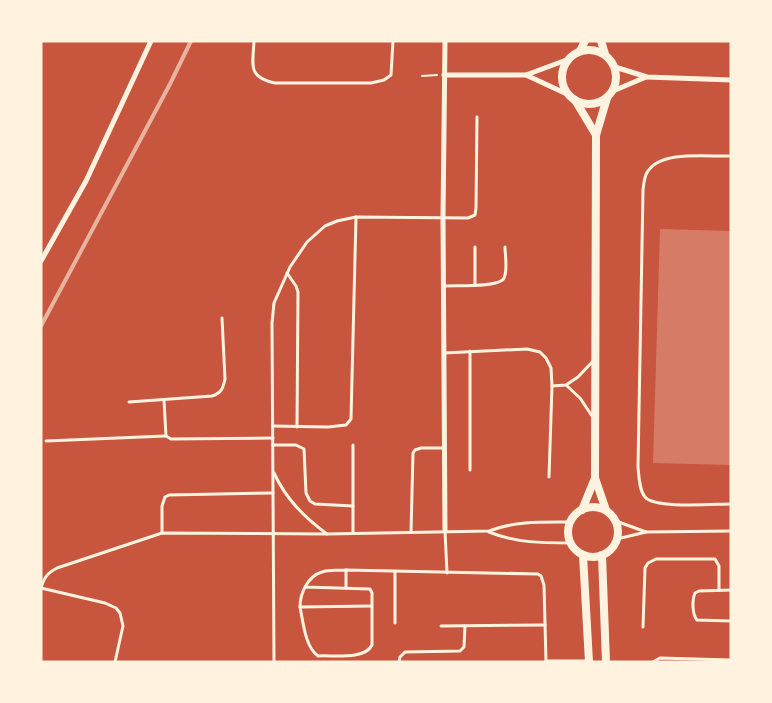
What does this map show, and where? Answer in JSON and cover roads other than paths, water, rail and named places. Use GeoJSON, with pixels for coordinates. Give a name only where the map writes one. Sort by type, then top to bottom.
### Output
{"type":"FeatureCollection","features":[{"type":"Feature","properties":{"kind":"street"},"geometry":{"type":"LineString","coordinates":[[41,262],[86,181],[151,41]]}},
{"type":"Feature","properties":{"kind":"street"},"geometry":{"type":"LineString","coordinates":[[445,41],[442,217],[446,531]]}},
{"type":"Feature","properties":{"kind":"street"},"geometry":{"type":"LineString","coordinates":[[580,52],[585,41]]}},
{"type":"Feature","properties":{"kind":"street"},"geometry":{"type":"LineString","coordinates":[[601,41],[604,54]]}},
{"type":"Feature","properties":{"kind":"street"},"geometry":{"type":"LineString","coordinates":[[444,75],[526,75],[589,50],[604,54],[615,67],[617,75],[613,91],[607,98],[592,104],[583,104],[526,75]]}},
{"type":"Feature","properties":{"kind":"street"},"geometry":{"type":"LineString","coordinates":[[568,95],[562,81],[562,73],[569,59]]}},
{"type":"Feature","properties":{"kind":"street"},"geometry":{"type":"LineString","coordinates":[[615,67],[647,77],[731,80]]}},
{"type":"Feature","properties":{"kind":"street"},"geometry":{"type":"LineString","coordinates":[[613,91],[647,77]]}},
{"type":"Feature","properties":{"kind":"street"},"geometry":{"type":"LineString","coordinates":[[606,510],[597,507],[582,510],[570,522],[568,533],[571,544],[583,555],[592,557],[602,555],[610,550],[617,539],[618,527],[616,521],[606,510],[595,478],[596,135],[607,98]]}},
{"type":"Feature","properties":{"kind":"street"},"geometry":{"type":"LineString","coordinates":[[575,100],[596,135]]}},
{"type":"Feature","properties":{"kind":"street"},"geometry":{"type":"LineString","coordinates":[[582,510],[595,478]]}},
{"type":"Feature","properties":{"kind":"street"},"geometry":{"type":"LineString","coordinates":[[583,555],[590,661]]}},
{"type":"Feature","properties":{"kind":"street"},"geometry":{"type":"LineString","coordinates":[[602,555],[606,662]]}},
{"type":"Feature","properties":{"kind":"lane"},"geometry":{"type":"LineString","coordinates":[[254,41],[253,65],[255,73],[264,81],[275,83],[371,83],[384,80],[391,75],[392,41]]}},
{"type":"Feature","properties":{"kind":"lane"},"geometry":{"type":"LineString","coordinates":[[274,662],[272,312],[278,294],[287,273],[307,242],[316,233],[337,221],[356,217],[472,217],[476,212],[477,117]]}},
{"type":"Feature","properties":{"kind":"lane"},"geometry":{"type":"LineString","coordinates":[[731,156],[669,157],[651,166],[645,176],[643,190],[638,467],[644,496],[650,501],[665,504],[731,504]]}},
{"type":"Feature","properties":{"kind":"lane"},"geometry":{"type":"LineString","coordinates":[[273,426],[342,426],[346,425],[351,419],[356,217]]}},
{"type":"Feature","properties":{"kind":"lane"},"geometry":{"type":"LineString","coordinates":[[475,247],[475,285]]}},
{"type":"Feature","properties":{"kind":"lane"},"geometry":{"type":"LineString","coordinates":[[443,286],[490,285],[503,281],[505,274],[505,247]]}},
{"type":"Feature","properties":{"kind":"lane"},"geometry":{"type":"LineString","coordinates":[[287,273],[298,292],[297,427]]}},
{"type":"Feature","properties":{"kind":"lane"},"geometry":{"type":"LineString","coordinates":[[129,402],[212,396],[221,392],[224,379],[222,318]]}},
{"type":"Feature","properties":{"kind":"lane"},"geometry":{"type":"LineString","coordinates":[[444,353],[528,349],[540,352],[546,358],[551,368],[552,386],[549,477]]}},
{"type":"Feature","properties":{"kind":"lane"},"geometry":{"type":"LineString","coordinates":[[470,351],[470,470]]}},
{"type":"Feature","properties":{"kind":"lane"},"geometry":{"type":"LineString","coordinates":[[552,386],[566,385],[581,374],[595,359]]}},
{"type":"Feature","properties":{"kind":"lane"},"geometry":{"type":"LineString","coordinates":[[566,385],[580,398],[595,422]]}},
{"type":"Feature","properties":{"kind":"lane"},"geometry":{"type":"LineString","coordinates":[[164,400],[166,436]]}},
{"type":"Feature","properties":{"kind":"lane"},"geometry":{"type":"LineString","coordinates":[[46,441],[166,436],[174,439],[273,438]]}},
{"type":"Feature","properties":{"kind":"lane"},"geometry":{"type":"LineString","coordinates":[[273,445],[296,445],[304,448],[306,493],[310,502],[314,504],[353,506]]}},
{"type":"Feature","properties":{"kind":"lane"},"geometry":{"type":"LineString","coordinates":[[353,445],[354,534]]}},
{"type":"Feature","properties":{"kind":"lane"},"geometry":{"type":"LineString","coordinates":[[411,532],[413,453],[421,448],[445,448]]}},
{"type":"Feature","properties":{"kind":"lane"},"geometry":{"type":"LineString","coordinates":[[273,471],[281,488],[296,509],[327,534]]}},
{"type":"Feature","properties":{"kind":"lane"},"geometry":{"type":"LineString","coordinates":[[162,533],[162,506],[169,495],[273,493]]}},
{"type":"Feature","properties":{"kind":"lane"},"geometry":{"type":"LineString","coordinates":[[616,521],[646,532]]}},
{"type":"Feature","properties":{"kind":"lane"},"geometry":{"type":"LineString","coordinates":[[115,662],[123,626],[120,613],[116,608],[105,603],[41,588],[48,573],[56,568],[162,533],[354,534],[489,531],[520,523],[570,522]]}},
{"type":"Feature","properties":{"kind":"lane"},"geometry":{"type":"LineString","coordinates":[[446,531],[447,573]]}},
{"type":"Feature","properties":{"kind":"lane"},"geometry":{"type":"LineString","coordinates":[[489,531],[518,541],[571,544]]}},
{"type":"Feature","properties":{"kind":"lane"},"geometry":{"type":"LineString","coordinates":[[617,539],[646,532],[731,531]]}},
{"type":"Feature","properties":{"kind":"lane"},"geometry":{"type":"LineString","coordinates":[[643,627],[645,568],[651,560],[674,558],[715,559],[719,566],[720,590]]}},
{"type":"Feature","properties":{"kind":"lane"},"geometry":{"type":"LineString","coordinates":[[305,587],[368,588],[372,593],[372,645],[368,651],[358,655],[318,656],[314,653],[308,640],[300,607],[301,596],[305,587],[310,580],[320,572],[346,570],[538,574],[541,576],[544,585],[546,661],[590,661]]}},
{"type":"Feature","properties":{"kind":"lane"},"geometry":{"type":"LineString","coordinates":[[346,570],[346,588]]}},
{"type":"Feature","properties":{"kind":"lane"},"geometry":{"type":"LineString","coordinates":[[394,572],[395,624]]}},
{"type":"Feature","properties":{"kind":"lane"},"geometry":{"type":"LineString","coordinates":[[731,590],[699,591],[695,593],[693,598],[694,617],[697,620],[731,621]]}},
{"type":"Feature","properties":{"kind":"lane"},"geometry":{"type":"LineString","coordinates":[[300,607],[372,606]]}},
{"type":"Feature","properties":{"kind":"lane"},"geometry":{"type":"LineString","coordinates":[[441,626],[545,625]]}},
{"type":"Feature","properties":{"kind":"lane"},"geometry":{"type":"LineString","coordinates":[[399,662],[400,657],[405,652],[460,651],[464,647],[464,626]]}},
{"type":"Feature","properties":{"kind":"lane"},"geometry":{"type":"LineString","coordinates":[[653,662],[660,658],[731,660]]}},
{"type":"Feature","properties":{"kind":"railway"},"geometry":{"type":"LineString","coordinates":[[41,326],[191,41]]}}]}
